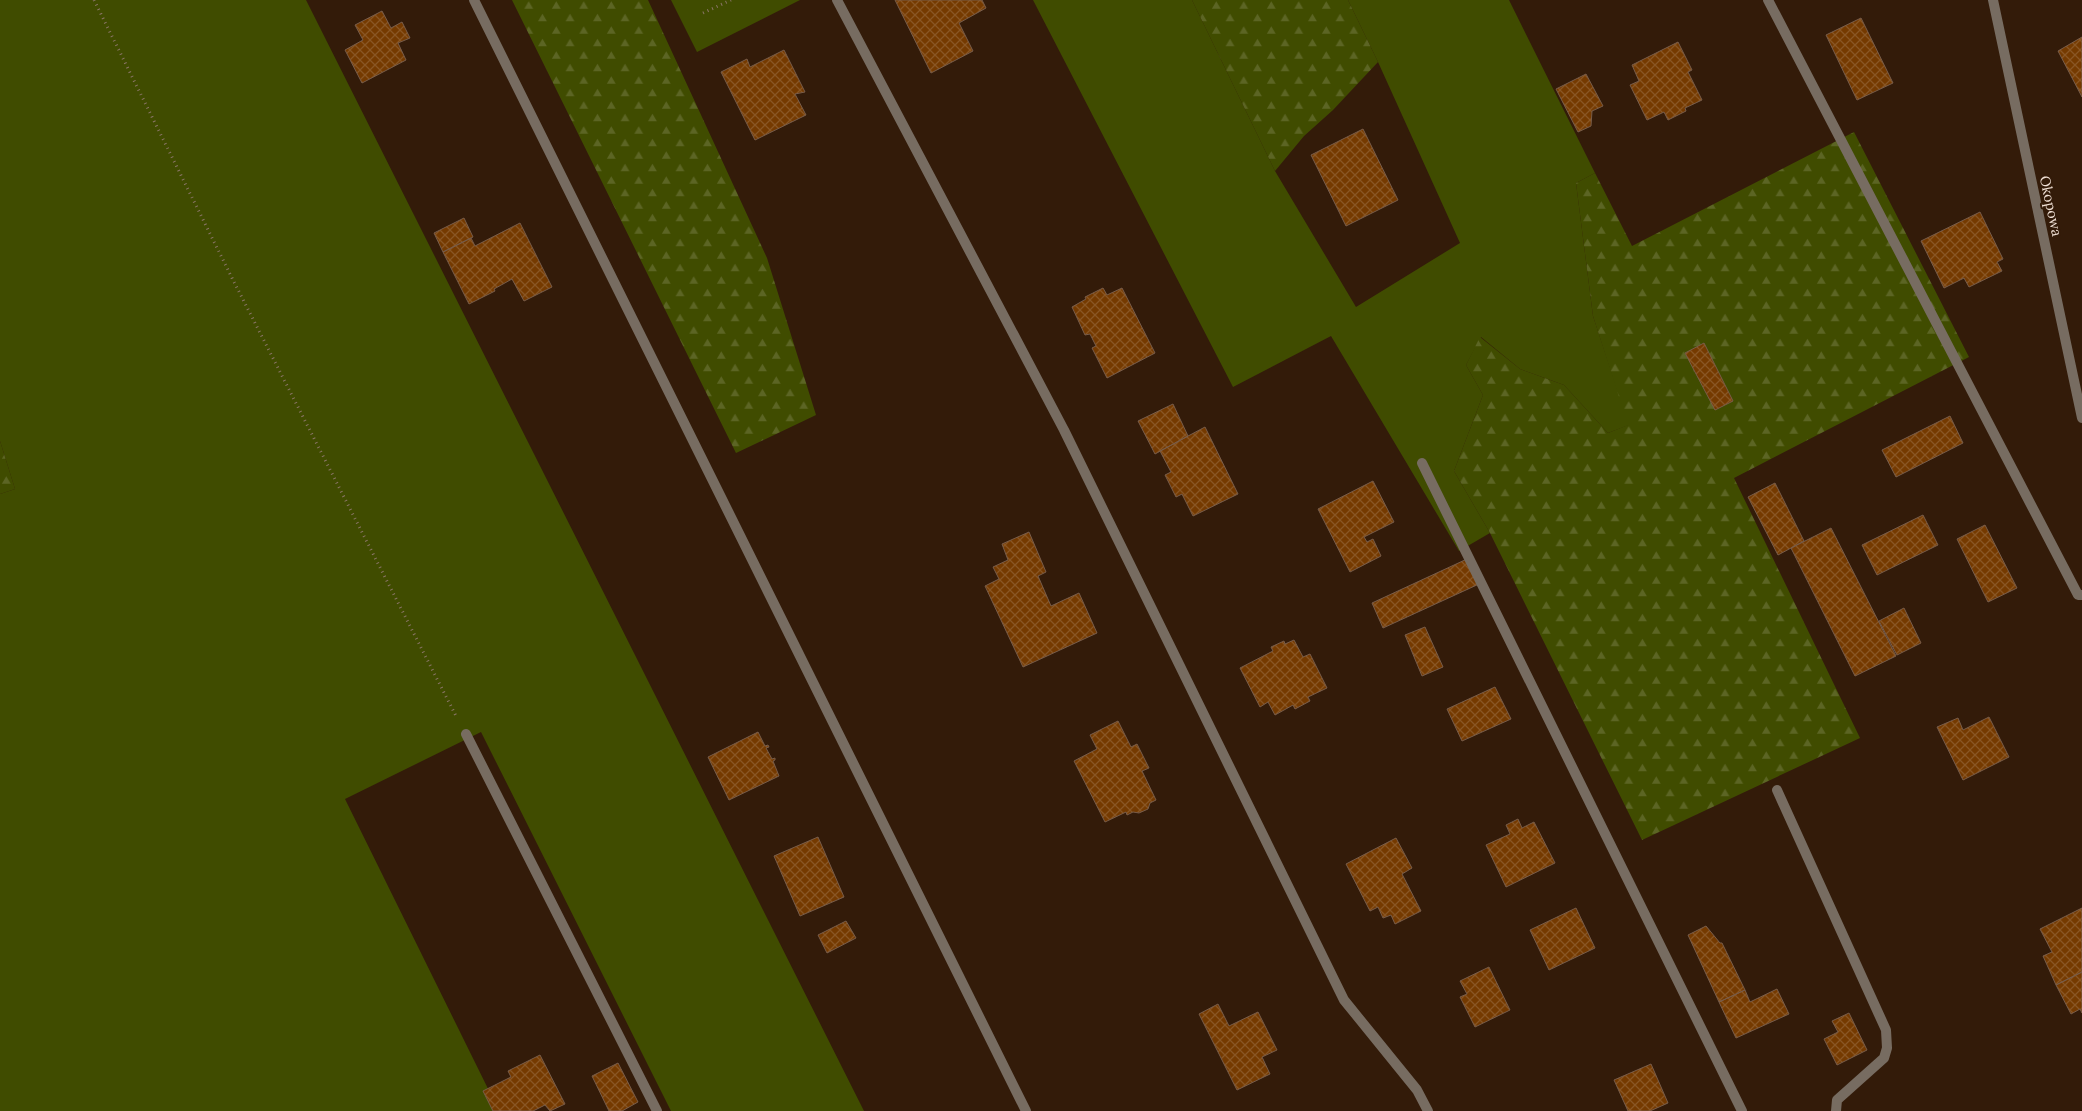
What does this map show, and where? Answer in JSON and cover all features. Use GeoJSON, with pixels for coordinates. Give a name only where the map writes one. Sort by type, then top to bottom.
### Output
{"type":"FeatureCollection","features":[{"type":"Feature","properties":{"kind":"street"},"geometry":{"type":"LineString","coordinates":[[474,0],[1026,1111]]}},
{"type":"Feature","properties":{"kind":"street"},"geometry":{"type":"LineString","coordinates":[[837,0],[1064,430],[1344,1000],[1417,1090],[1428,1111]]}},
{"type":"Feature","properties":{"kind":"street"},"geometry":{"type":"LineString","coordinates":[[1768,0],[2073,586],[2078,595],[2082,595]]}},
{"type":"Feature","properties":{"kind":"street","name":"Okopowa"},"geometry":{"type":"LineString","coordinates":[[1993,0],[2082,418]]}},
{"type":"Feature","properties":{"kind":"street"},"geometry":{"type":"LineString","coordinates":[[1422,463],[1742,1111]]}},
{"type":"Feature","properties":{"kind":"street"},"geometry":{"type":"LineString","coordinates":[[466,734],[657,1111]]}},
{"type":"Feature","properties":{"kind":"street"},"geometry":{"type":"LineString","coordinates":[[1777,790],[1886,1030],[1887,1048],[1884,1058],[1837,1100],[1836,1111]]}},
{"type":"Feature","properties":{"kind":"path"},"geometry":{"type":"LineString","coordinates":[[94,0],[232,278],[466,734]]}},
{"type":"Feature","properties":{"kind":"path"},"geometry":{"type":"LineString","coordinates":[[703,13],[731,0]]}},
{"type":"Feature","properties":{"kind":"green space"},"geometry":{"type":"Polygon","coordinates":[[[0,0],[306,0],[864,1111],[671,1111],[481,732],[345,799],[499,1111],[0,1111],[0,494],[15,489],[0,441],[0,0]]]}},
{"type":"Feature","properties":{"kind":"green space"},"geometry":{"type":"Polygon","coordinates":[[[512,0],[648,0],[767,258],[816,415],[736,453],[512,0]]]}},
{"type":"Feature","properties":{"kind":"green space"},"geometry":{"type":"Polygon","coordinates":[[[671,0],[800,0],[697,52],[671,0]]]}},
{"type":"Feature","properties":{"kind":"green space"},"geometry":{"type":"Polygon","coordinates":[[[1033,0],[1192,0],[1275,171],[1356,307],[1460,243],[1348,0],[1509,0],[1595,173],[1576,183],[1593,316],[1629,425],[1608,433],[1564,385],[1520,369],[1481,337],[1466,365],[1483,395],[1454,471],[1490,533],[1459,551],[1331,336],[1233,387],[1033,0]]]}},
{"type":"Feature","properties":{"kind":"green space"},"geometry":{"type":"Polygon","coordinates":[[[1192,0],[1348,0],[1378,62],[1333,110],[1304,136],[1275,171],[1192,0]]]}},
{"type":"Feature","properties":{"kind":"green space"},"geometry":{"type":"Polygon","coordinates":[[[1854,132],[1969,357],[1734,478],[1860,738],[1642,840],[1490,533],[1454,471],[1483,395],[1466,365],[1480,337],[1520,369],[1564,385],[1608,433],[1628,425],[1593,316],[1576,183],[1595,173],[1632,246],[1854,132]]]}},
{"type":"Feature","properties":{"kind":"green space"},"geometry":{"type":"Polygon","coordinates":[[[0,441],[15,489],[0,494],[0,441]]]}},
{"type":"Feature","properties":{"kind":"building"},"geometry":{"type":"Polygon","coordinates":[[[895,0],[982,0],[986,8],[959,23],[973,51],[931,73],[895,0]]]}},
{"type":"Feature","properties":{"kind":"building"},"geometry":{"type":"Polygon","coordinates":[[[382,11],[391,28],[402,22],[410,38],[398,43],[406,60],[362,83],[345,50],[363,40],[355,25],[382,11]]]}},
{"type":"Feature","properties":{"kind":"building"},"geometry":{"type":"Polygon","coordinates":[[[1861,18],[1893,83],[1857,100],[1826,35],[1861,18]]]}},
{"type":"Feature","properties":{"kind":"building"},"geometry":{"type":"Polygon","coordinates":[[[2082,37],[2082,97],[2058,51],[2082,37]]]}},
{"type":"Feature","properties":{"kind":"building"},"geometry":{"type":"Polygon","coordinates":[[[1678,42],[1692,70],[1688,72],[1702,100],[1685,108],[1686,111],[1668,120],[1664,112],[1647,120],[1630,85],[1639,81],[1632,65],[1678,42]]]}},
{"type":"Feature","properties":{"kind":"building"},"geometry":{"type":"Polygon","coordinates":[[[784,50],[805,92],[795,94],[806,115],[755,140],[721,72],[747,59],[750,67],[784,50]]]}},
{"type":"Feature","properties":{"kind":"building"},"geometry":{"type":"Polygon","coordinates":[[[1586,74],[1603,106],[1592,111],[1591,126],[1578,132],[1556,89],[1586,74]]]}},
{"type":"Feature","properties":{"kind":"building"},"geometry":{"type":"Polygon","coordinates":[[[1363,129],[1398,200],[1346,226],[1311,155],[1363,129]]]}},
{"type":"Feature","properties":{"kind":"building"},"geometry":{"type":"Polygon","coordinates":[[[1980,212],[2003,259],[1997,262],[2002,271],[1969,287],[1964,278],[1944,288],[1921,241],[1980,212]]]}},
{"type":"Feature","properties":{"kind":"building"},"geometry":{"type":"Polygon","coordinates":[[[464,218],[473,237],[443,252],[434,233],[464,218]]]}},
{"type":"Feature","properties":{"kind":"building"},"geometry":{"type":"Polygon","coordinates":[[[520,223],[552,287],[524,301],[512,279],[494,289],[495,291],[469,304],[443,252],[471,238],[475,246],[520,223]]]}},
{"type":"Feature","properties":{"kind":"building"},"geometry":{"type":"Polygon","coordinates":[[[1103,288],[1107,295],[1122,288],[1155,353],[1107,378],[1092,348],[1096,346],[1090,334],[1085,335],[1072,307],[1086,299],[1085,297],[1103,288]]]}},
{"type":"Feature","properties":{"kind":"building"},"geometry":{"type":"Polygon","coordinates":[[[1704,343],[1733,401],[1715,410],[1685,353],[1704,343]]]}},
{"type":"Feature","properties":{"kind":"building"},"geometry":{"type":"Polygon","coordinates":[[[1173,404],[1188,436],[1155,454],[1138,421],[1173,404]]]}},
{"type":"Feature","properties":{"kind":"building"},"geometry":{"type":"Polygon","coordinates":[[[1950,416],[1963,443],[1896,477],[1882,450],[1950,416]]]}},
{"type":"Feature","properties":{"kind":"building"},"geometry":{"type":"Polygon","coordinates":[[[1205,427],[1238,494],[1193,516],[1182,494],[1176,497],[1165,475],[1171,472],[1160,451],[1205,427]]]}},
{"type":"Feature","properties":{"kind":"building"},"geometry":{"type":"Polygon","coordinates":[[[1373,481],[1394,522],[1364,537],[1367,542],[1373,539],[1381,556],[1350,572],[1318,509],[1373,481]]]}},
{"type":"Feature","properties":{"kind":"building"},"geometry":{"type":"Polygon","coordinates":[[[1775,483],[1804,541],[1778,555],[1748,497],[1775,483]]]}},
{"type":"Feature","properties":{"kind":"building"},"geometry":{"type":"Polygon","coordinates":[[[1923,515],[1938,545],[1877,575],[1862,545],[1923,515]]]}},
{"type":"Feature","properties":{"kind":"building"},"geometry":{"type":"Polygon","coordinates":[[[1985,525],[2017,588],[1988,602],[1957,539],[1985,525]]]}},
{"type":"Feature","properties":{"kind":"building"},"geometry":{"type":"Polygon","coordinates":[[[1831,528],[1896,656],[1855,676],[1791,548],[1831,528]]]}},
{"type":"Feature","properties":{"kind":"building"},"geometry":{"type":"Polygon","coordinates":[[[1029,532],[1046,572],[1038,576],[1051,606],[1079,593],[1097,633],[1023,667],[985,586],[999,579],[993,567],[1008,560],[1002,544],[1029,532]]]}},
{"type":"Feature","properties":{"kind":"building"},"geometry":{"type":"Polygon","coordinates":[[[1467,559],[1479,584],[1383,628],[1372,603],[1467,559]]]}},
{"type":"Feature","properties":{"kind":"building"},"geometry":{"type":"Polygon","coordinates":[[[1904,608],[1921,643],[1897,655],[1879,621],[1904,608]]]}},
{"type":"Feature","properties":{"kind":"building"},"geometry":{"type":"Polygon","coordinates":[[[1425,627],[1443,667],[1422,676],[1405,635],[1425,627]]]}},
{"type":"Feature","properties":{"kind":"building"},"geometry":{"type":"Polygon","coordinates":[[[1294,640],[1303,657],[1310,654],[1327,688],[1308,697],[1310,701],[1295,709],[1293,705],[1275,715],[1268,702],[1260,707],[1240,668],[1273,651],[1271,647],[1284,641],[1285,644],[1294,640]]]}},
{"type":"Feature","properties":{"kind":"building"},"geometry":{"type":"Polygon","coordinates":[[[1495,687],[1511,719],[1462,741],[1447,709],[1495,687]]]}},
{"type":"Feature","properties":{"kind":"building"},"geometry":{"type":"Polygon","coordinates":[[[1989,717],[2009,757],[1963,780],[1937,727],[1958,718],[1963,730],[1989,717]]]}},
{"type":"Feature","properties":{"kind":"building"},"geometry":{"type":"Polygon","coordinates":[[[1118,721],[1131,747],[1137,744],[1149,768],[1142,771],[1156,800],[1150,803],[1148,809],[1139,813],[1133,812],[1127,815],[1126,812],[1105,822],[1074,761],[1097,749],[1090,735],[1118,721]]]}},
{"type":"Feature","properties":{"kind":"building"},"geometry":{"type":"Polygon","coordinates":[[[758,732],[765,746],[768,745],[769,747],[766,748],[772,759],[775,758],[773,761],[779,776],[729,800],[708,757],[758,732]]]}},
{"type":"Feature","properties":{"kind":"building"},"geometry":{"type":"Polygon","coordinates":[[[1518,819],[1522,828],[1534,822],[1555,863],[1506,887],[1486,845],[1510,834],[1506,825],[1518,819]]]}},
{"type":"Feature","properties":{"kind":"building"},"geometry":{"type":"Polygon","coordinates":[[[818,837],[844,897],[800,916],[774,856],[818,837]]]}},
{"type":"Feature","properties":{"kind":"building"},"geometry":{"type":"Polygon","coordinates":[[[1396,838],[1412,868],[1402,874],[1421,911],[1395,924],[1391,915],[1383,918],[1378,907],[1370,911],[1346,864],[1396,838]]]}},
{"type":"Feature","properties":{"kind":"building"},"geometry":{"type":"Polygon","coordinates":[[[1576,908],[1595,948],[1549,970],[1530,930],[1576,908]]]}},
{"type":"Feature","properties":{"kind":"building"},"geometry":{"type":"Polygon","coordinates":[[[2082,908],[2082,972],[2056,985],[2043,956],[2052,952],[2040,929],[2082,908]]]}},
{"type":"Feature","properties":{"kind":"building"},"geometry":{"type":"Polygon","coordinates":[[[846,921],[856,938],[827,953],[818,935],[846,921]]]}},
{"type":"Feature","properties":{"kind":"building"},"geometry":{"type":"Polygon","coordinates":[[[1706,926],[1722,943],[1745,990],[1719,1002],[1688,935],[1706,926]]]}},
{"type":"Feature","properties":{"kind":"building"},"geometry":{"type":"Polygon","coordinates":[[[1489,967],[1510,1010],[1475,1027],[1460,997],[1467,994],[1460,981],[1489,967]]]}},
{"type":"Feature","properties":{"kind":"building"},"geometry":{"type":"Polygon","coordinates":[[[2082,972],[2082,1013],[2080,1009],[2071,1014],[2056,985],[2082,972]]]}},
{"type":"Feature","properties":{"kind":"building"},"geometry":{"type":"Polygon","coordinates":[[[1777,989],[1789,1014],[1736,1038],[1719,1002],[1745,990],[1750,1002],[1777,989]]]}},
{"type":"Feature","properties":{"kind":"building"},"geometry":{"type":"Polygon","coordinates":[[[1218,1004],[1229,1026],[1258,1012],[1277,1050],[1262,1057],[1270,1074],[1237,1090],[1199,1014],[1218,1004]]]}},
{"type":"Feature","properties":{"kind":"building"},"geometry":{"type":"Polygon","coordinates":[[[1849,1013],[1867,1050],[1837,1065],[1824,1039],[1838,1032],[1832,1021],[1849,1013]]]}},
{"type":"Feature","properties":{"kind":"building"},"geometry":{"type":"Polygon","coordinates":[[[540,1055],[565,1104],[550,1111],[545,1105],[533,1111],[493,1111],[483,1091],[511,1077],[508,1071],[540,1055]]]}},
{"type":"Feature","properties":{"kind":"building"},"geometry":{"type":"Polygon","coordinates":[[[618,1063],[638,1102],[622,1111],[609,1111],[592,1076],[618,1063]]]}},
{"type":"Feature","properties":{"kind":"building"},"geometry":{"type":"Polygon","coordinates":[[[1651,1064],[1668,1103],[1650,1111],[1628,1111],[1614,1080],[1651,1064]]]}}]}
